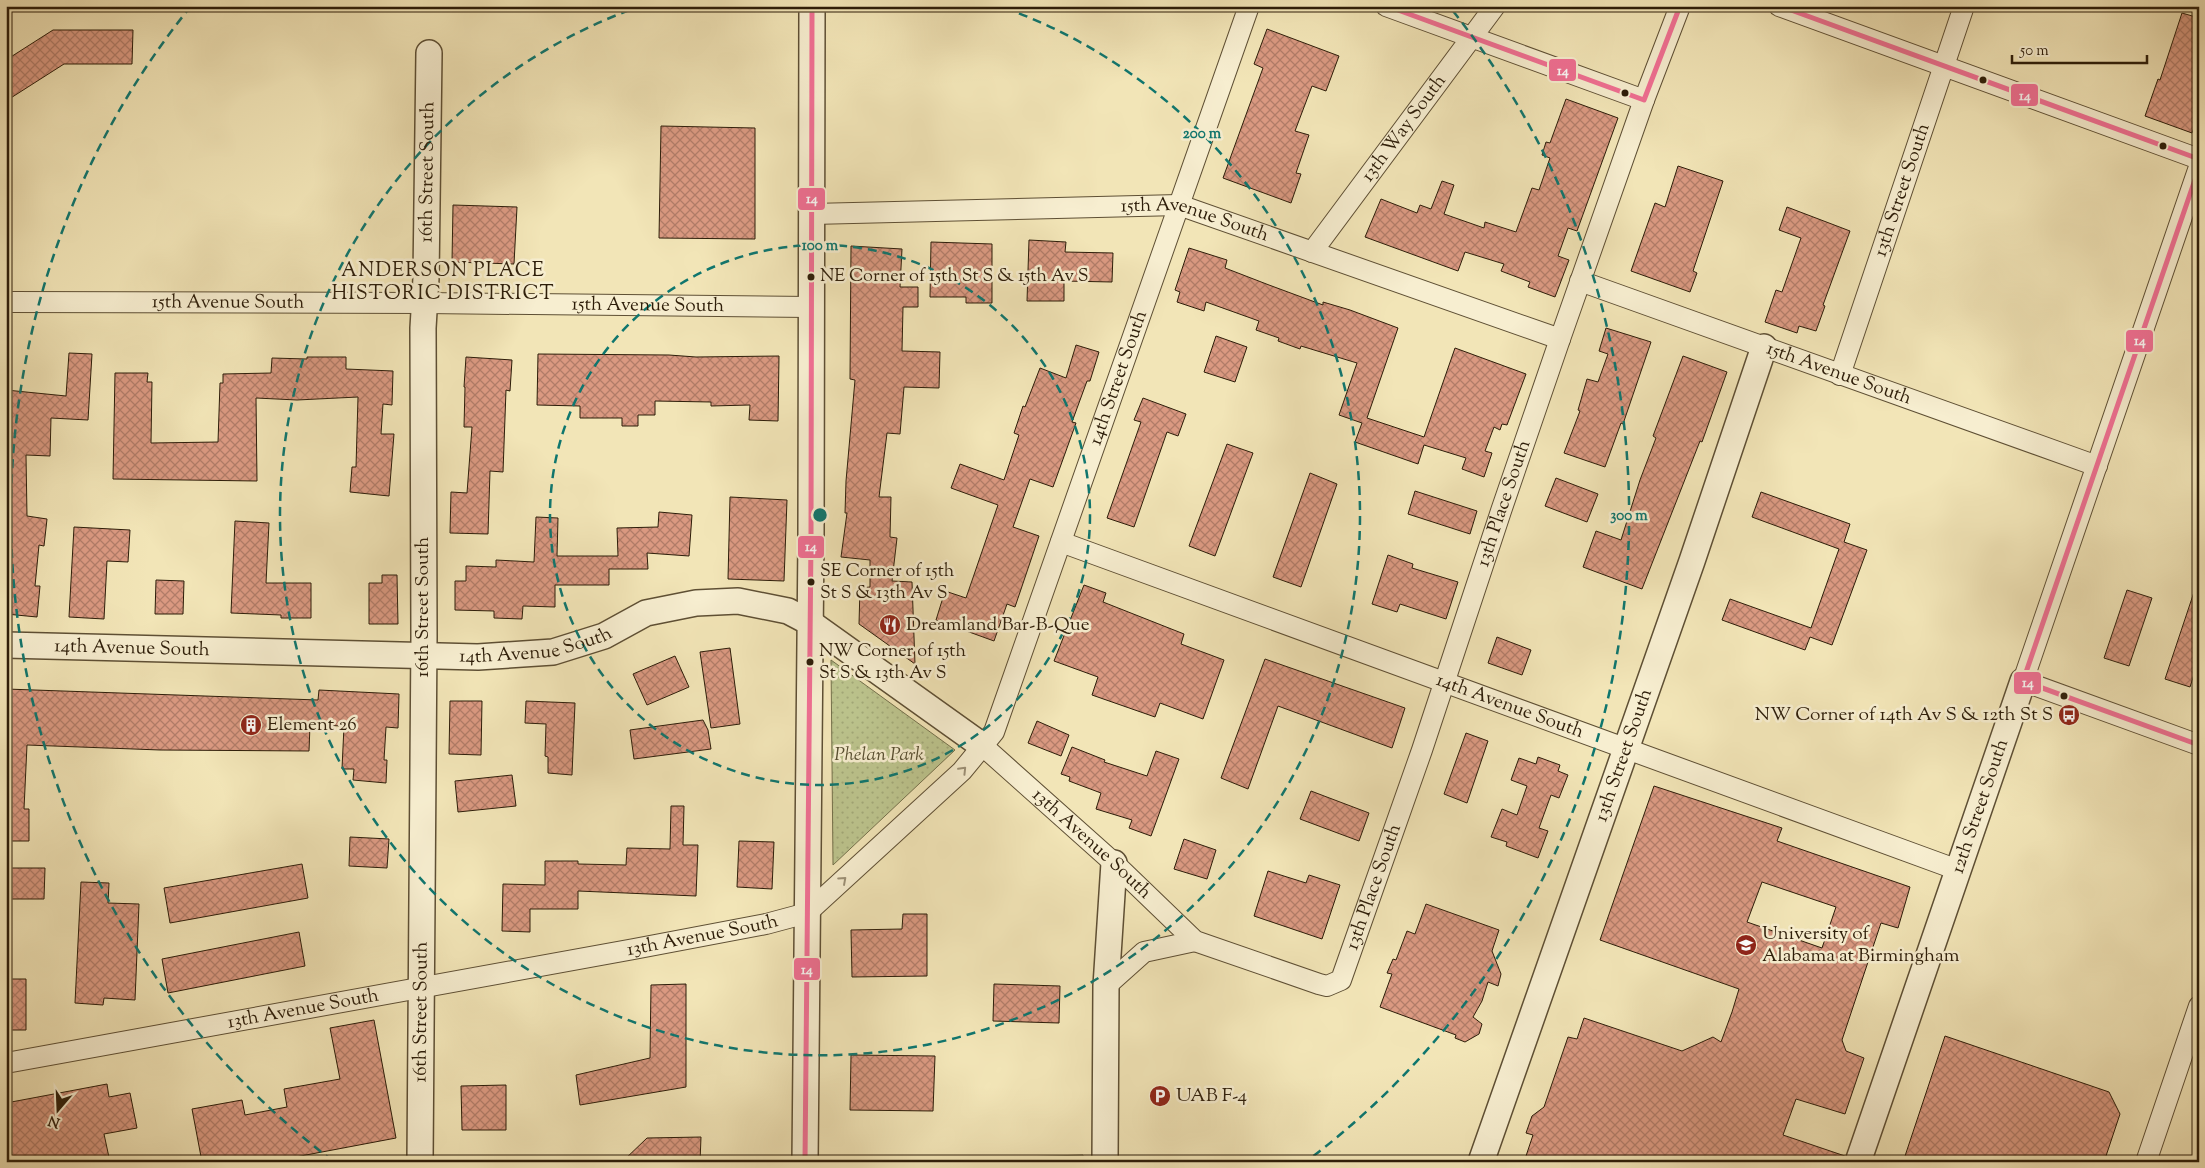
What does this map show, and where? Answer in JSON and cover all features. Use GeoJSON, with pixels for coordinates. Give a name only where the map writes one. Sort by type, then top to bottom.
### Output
{"type":"FeatureCollection","features":[{"type":"Feature","properties":{"kind":"street"},"geometry":{"type":"LineString","coordinates":[[805,1162],[810,622],[812,6]]}},
{"type":"Feature","properties":{"kind":"street","name":"14th Street South"},"geometry":{"type":"LineString","coordinates":[[984,747],[994,732],[1248,6]]}},
{"type":"Feature","properties":{"kind":"street"},"geometry":{"type":"LineString","coordinates":[[1386,6],[1644,100]]}},
{"type":"Feature","properties":{"kind":"street","name":"13th Way South"},"geometry":{"type":"LineString","coordinates":[[1312,252],[1495,6]]}},
{"type":"Feature","properties":{"kind":"street","name":"13th Place South"},"geometry":{"type":"LineString","coordinates":[[1319,984],[1326,986],[1333,984],[1340,980],[1344,972],[1580,281],[1644,100],[1680,6]]}},
{"type":"Feature","properties":{"kind":"street"},"geometry":{"type":"LineString","coordinates":[[1779,6],[2199,159]]}},
{"type":"Feature","properties":{"kind":"street","name":"13th Street South"},"geometry":{"type":"LineString","coordinates":[[1840,375],[1964,6]]}},
{"type":"Feature","properties":{"kind":"street","name":"16th Street South"},"geometry":{"type":"LineString","coordinates":[[420,1162],[423,328],[429,52]]}},
{"type":"Feature","properties":{"kind":"street","name":"12th Street South"},"geometry":{"type":"LineString","coordinates":[[1858,1162],[2199,167]]}},
{"type":"Feature","properties":{"kind":"street","name":"15th Avenue South"},"geometry":{"type":"LineString","coordinates":[[812,214],[1179,205],[1560,339]]}},
{"type":"Feature","properties":{"kind":"street","name":"15th Avenue South"},"geometry":{"type":"LineString","coordinates":[[1580,281],[2097,466]]}},
{"type":"Feature","properties":{"kind":"street","name":"15th Avenue South"},"geometry":{"type":"LineString","coordinates":[[6,302],[425,303],[810,307]]}},
{"type":"Feature","properties":{"kind":"street","name":"13th Street South"},"geometry":{"type":"LineString","coordinates":[[1481,1162],[1626,750],[1764,347]]}},
{"type":"Feature","properties":{"kind":"street","name":"14th Avenue South"},"geometry":{"type":"LineString","coordinates":[[1061,542],[1958,870]]}},
{"type":"Feature","properties":{"kind":"street","name":"14th Avenue South"},"geometry":{"type":"LineString","coordinates":[[6,645],[143,650],[423,654],[478,657],[554,652],[604,636],[646,613],[696,603],[738,601],[788,611],[810,622],[984,747]]}},
{"type":"Feature","properties":{"kind":"street"},"geometry":{"type":"LineString","coordinates":[[2023,681],[2199,745]]}},
{"type":"Feature","properties":{"kind":"street","name":"13th Avenue South"},"geometry":{"type":"LineString","coordinates":[[6,1062],[766,924],[807,912],[962,771],[984,747],[1114,863],[1196,941],[1319,984]]}},
{"type":"Feature","properties":{"kind":"street"},"geometry":{"type":"LineString","coordinates":[[1105,1162],[1106,986],[1114,863]]}},
{"type":"Feature","properties":{"kind":"street"},"geometry":{"type":"LineString","coordinates":[[1106,986],[1144,952],[1196,941]]}},
{"type":"Feature","properties":{"kind":"street"},"geometry":{"type":"LineString","coordinates":[[2146,1162],[2199,1006]]}},
{"type":"Feature","properties":{"kind":"green space","name":"Phelan Park"},"geometry":{"type":"Polygon","coordinates":[[[831,660],[955,750],[833,865],[831,660]]]}},
{"type":"Feature","properties":{"kind":"green space"},"geometry":{"type":"Polygon","coordinates":[[[1083,1155],[1083,1162],[1021,1162],[1021,1157],[1083,1155]]]}},
{"type":"Feature","properties":{"kind":"building"},"geometry":{"type":"Polygon","coordinates":[[[2182,13],[2199,18],[2199,113],[2192,133],[2145,116],[2158,79],[2160,80],[2182,13]]]}},
{"type":"Feature","properties":{"kind":"building"},"geometry":{"type":"Polygon","coordinates":[[[1267,29],[1339,56],[1326,91],[1312,86],[1295,131],[1309,135],[1296,173],[1301,174],[1291,203],[1223,178],[1263,68],[1254,64],[1267,29]]]}},
{"type":"Feature","properties":{"kind":"building"},"geometry":{"type":"Polygon","coordinates":[[[53,30],[133,30],[132,64],[64,64],[6,101],[6,60],[53,30]]]}},
{"type":"Feature","properties":{"kind":"building"},"geometry":{"type":"Polygon","coordinates":[[[1566,99],[1618,118],[1577,231],[1568,228],[1558,256],[1569,260],[1555,297],[1528,287],[1530,282],[1501,271],[1504,264],[1465,252],[1458,271],[1365,237],[1381,199],[1417,213],[1420,205],[1431,209],[1442,181],[1454,185],[1444,214],[1484,228],[1485,222],[1516,232],[1532,188],[1539,190],[1550,158],[1542,155],[1546,142],[1550,143],[1566,99]]]}},
{"type":"Feature","properties":{"kind":"building"},"geometry":{"type":"Polygon","coordinates":[[[661,126],[755,128],[755,239],[659,238],[661,126]]]}},
{"type":"Feature","properties":{"kind":"building"},"geometry":{"type":"Polygon","coordinates":[[[1678,166],[1723,181],[1693,271],[1697,273],[1690,292],[1631,271],[1655,203],[1665,207],[1678,166]]]}},
{"type":"Feature","properties":{"kind":"building"},"geometry":{"type":"Polygon","coordinates":[[[453,205],[517,207],[514,264],[452,262],[453,205]]]}},
{"type":"Feature","properties":{"kind":"building"},"geometry":{"type":"Polygon","coordinates":[[[1787,207],[1850,231],[1823,305],[1825,306],[1816,331],[1799,326],[1797,333],[1765,322],[1776,290],[1782,292],[1801,238],[1779,230],[1787,207]]]}},
{"type":"Feature","properties":{"kind":"building"},"geometry":{"type":"Polygon","coordinates":[[[1029,240],[1066,242],[1065,252],[1113,253],[1112,282],[1064,281],[1064,301],[1027,301],[1029,240]]]}},
{"type":"Feature","properties":{"kind":"building"},"geometry":{"type":"Polygon","coordinates":[[[931,242],[992,244],[992,303],[966,303],[966,297],[930,297],[931,242]]]}},
{"type":"Feature","properties":{"kind":"building"},"geometry":{"type":"Polygon","coordinates":[[[851,246],[902,249],[900,287],[918,287],[918,307],[903,307],[902,351],[940,352],[939,388],[904,387],[900,434],[887,433],[879,497],[891,497],[890,537],[897,538],[892,581],[912,582],[915,664],[859,624],[860,588],[870,587],[870,560],[841,557],[847,513],[845,513],[846,481],[855,380],[850,379],[851,246]]]}},
{"type":"Feature","properties":{"kind":"building"},"geometry":{"type":"Polygon","coordinates":[[[1189,248],[1227,260],[1225,268],[1269,285],[1323,305],[1323,302],[1350,310],[1398,328],[1367,418],[1424,437],[1455,348],[1526,374],[1507,425],[1502,424],[1500,430],[1494,427],[1485,451],[1492,453],[1484,477],[1462,469],[1466,458],[1424,445],[1418,464],[1355,442],[1362,423],[1339,415],[1357,363],[1301,346],[1300,349],[1278,341],[1279,338],[1256,330],[1259,321],[1206,302],[1204,311],[1177,302],[1180,292],[1175,290],[1189,248]]]}},
{"type":"Feature","properties":{"kind":"building"},"geometry":{"type":"Polygon","coordinates":[[[1606,328],[1651,342],[1623,424],[1621,423],[1605,467],[1564,453],[1580,411],[1578,410],[1587,379],[1598,382],[1608,354],[1599,351],[1606,328]]]}},
{"type":"Feature","properties":{"kind":"building"},"geometry":{"type":"Polygon","coordinates":[[[1216,336],[1247,347],[1235,382],[1204,372],[1216,336]]]}},
{"type":"Feature","properties":{"kind":"building"},"geometry":{"type":"Polygon","coordinates":[[[1076,345],[1099,352],[1090,381],[1087,381],[1072,422],[1076,423],[1053,487],[1030,479],[1013,527],[1039,536],[1015,607],[1007,604],[994,641],[936,620],[945,591],[966,598],[998,505],[951,488],[960,464],[1004,480],[1019,435],[1014,433],[1023,406],[1025,407],[1040,368],[1066,378],[1076,345]]]}},
{"type":"Feature","properties":{"kind":"building"},"geometry":{"type":"Polygon","coordinates":[[[69,353],[92,354],[88,420],[51,418],[50,456],[26,455],[27,516],[47,519],[44,546],[39,545],[35,586],[40,586],[37,617],[6,614],[6,390],[66,396],[69,353]]]}},
{"type":"Feature","properties":{"kind":"building"},"geometry":{"type":"Polygon","coordinates":[[[538,354],[696,357],[779,356],[778,421],[749,420],[750,405],[711,406],[711,402],[655,401],[655,415],[638,415],[638,426],[622,426],[622,418],[580,418],[580,406],[537,405],[538,354]]]}},
{"type":"Feature","properties":{"kind":"building"},"geometry":{"type":"Polygon","coordinates":[[[1683,356],[1727,372],[1702,442],[1700,441],[1642,589],[1583,567],[1596,531],[1621,540],[1640,480],[1656,438],[1653,436],[1683,356]]]}},
{"type":"Feature","properties":{"kind":"building"},"geometry":{"type":"Polygon","coordinates":[[[307,357],[346,357],[346,369],[393,371],[392,405],[383,404],[381,434],[394,434],[389,496],[350,492],[352,467],[356,467],[358,397],[297,400],[256,398],[257,481],[113,479],[115,373],[148,373],[147,382],[152,382],[151,443],[218,442],[220,383],[223,383],[223,374],[271,373],[272,358],[307,359],[307,357]]]}},
{"type":"Feature","properties":{"kind":"building"},"geometry":{"type":"Polygon","coordinates":[[[466,357],[512,360],[510,391],[506,390],[503,472],[490,471],[488,534],[450,533],[451,492],[467,493],[472,427],[464,427],[466,357]]]}},
{"type":"Feature","properties":{"kind":"building"},"geometry":{"type":"Polygon","coordinates":[[[1143,398],[1186,414],[1178,436],[1167,432],[1134,527],[1107,518],[1141,422],[1134,420],[1143,398]]]}},
{"type":"Feature","properties":{"kind":"building"},"geometry":{"type":"Polygon","coordinates":[[[1227,444],[1253,453],[1215,556],[1189,546],[1227,444]]]}},
{"type":"Feature","properties":{"kind":"building"},"geometry":{"type":"Polygon","coordinates":[[[1310,473],[1337,484],[1301,587],[1273,577],[1310,473]]]}},
{"type":"Feature","properties":{"kind":"building"},"geometry":{"type":"Polygon","coordinates":[[[1556,478],[1598,494],[1587,522],[1545,506],[1556,478]]]}},
{"type":"Feature","properties":{"kind":"building"},"geometry":{"type":"Polygon","coordinates":[[[1415,491],[1477,511],[1470,534],[1408,514],[1415,491]]]}},
{"type":"Feature","properties":{"kind":"building"},"geometry":{"type":"Polygon","coordinates":[[[1761,492],[1850,524],[1844,542],[1867,550],[1832,645],[1810,637],[1805,650],[1722,620],[1730,599],[1811,628],[1839,549],[1752,517],[1761,492]]]}},
{"type":"Feature","properties":{"kind":"building"},"geometry":{"type":"Polygon","coordinates":[[[730,497],[787,500],[784,581],[728,579],[730,497]]]}},
{"type":"Feature","properties":{"kind":"building"},"geometry":{"type":"Polygon","coordinates":[[[659,512],[692,515],[689,556],[647,553],[648,569],[609,569],[609,585],[555,585],[555,607],[523,606],[522,619],[494,618],[494,611],[455,610],[455,581],[466,581],[466,566],[496,567],[496,560],[534,562],[536,517],[558,518],[557,556],[618,556],[617,528],[658,527],[659,512]]]}},
{"type":"Feature","properties":{"kind":"building"},"geometry":{"type":"Polygon","coordinates":[[[235,521],[269,523],[266,583],[311,583],[311,618],[281,618],[281,615],[231,613],[235,521]]]}},
{"type":"Feature","properties":{"kind":"building"},"geometry":{"type":"Polygon","coordinates":[[[74,527],[130,530],[128,562],[107,561],[104,619],[69,617],[74,527]]]}},
{"type":"Feature","properties":{"kind":"building"},"geometry":{"type":"Polygon","coordinates":[[[1388,555],[1413,564],[1412,568],[1458,582],[1446,619],[1400,604],[1397,612],[1372,604],[1388,555]]]}},
{"type":"Feature","properties":{"kind":"building"},"geometry":{"type":"Polygon","coordinates":[[[382,575],[397,575],[398,624],[369,624],[369,583],[382,583],[382,575]]]}},
{"type":"Feature","properties":{"kind":"building"},"geometry":{"type":"Polygon","coordinates":[[[156,580],[184,581],[183,614],[155,614],[156,580]]]}},
{"type":"Feature","properties":{"kind":"building"},"geometry":{"type":"Polygon","coordinates":[[[1084,585],[1106,593],[1103,602],[1184,634],[1181,644],[1224,660],[1203,719],[1160,703],[1155,717],[1092,695],[1098,677],[1054,661],[1084,585]]]}},
{"type":"Feature","properties":{"kind":"building"},"geometry":{"type":"Polygon","coordinates":[[[2196,586],[2199,587],[2199,659],[2190,687],[2165,679],[2196,586]]]}},
{"type":"Feature","properties":{"kind":"building"},"geometry":{"type":"Polygon","coordinates":[[[2127,590],[2152,598],[2129,666],[2104,658],[2127,590]]]}},
{"type":"Feature","properties":{"kind":"building"},"geometry":{"type":"Polygon","coordinates":[[[1497,637],[1531,650],[1522,675],[1488,663],[1497,637]]]}},
{"type":"Feature","properties":{"kind":"building"},"geometry":{"type":"Polygon","coordinates":[[[730,648],[740,724],[711,728],[700,652],[730,648]]]}},
{"type":"Feature","properties":{"kind":"building"},"geometry":{"type":"Polygon","coordinates":[[[675,656],[689,687],[647,705],[633,674],[675,656]]]}},
{"type":"Feature","properties":{"kind":"building"},"geometry":{"type":"Polygon","coordinates":[[[1265,659],[1405,708],[1392,748],[1278,706],[1248,789],[1221,778],[1265,659]]]}},
{"type":"Feature","properties":{"kind":"building"},"geometry":{"type":"Polygon","coordinates":[[[6,689],[318,700],[319,690],[399,694],[398,728],[386,727],[384,760],[387,760],[386,783],[353,780],[354,769],[342,769],[344,726],[310,725],[309,751],[160,750],[27,745],[24,809],[29,809],[29,841],[6,841],[6,689]]]}},
{"type":"Feature","properties":{"kind":"building"},"geometry":{"type":"Polygon","coordinates":[[[450,701],[482,701],[481,755],[449,754],[450,701]]]}},
{"type":"Feature","properties":{"kind":"building"},"geometry":{"type":"Polygon","coordinates":[[[526,701],[575,703],[572,775],[548,773],[548,757],[545,756],[546,724],[525,723],[526,701]]]}},
{"type":"Feature","properties":{"kind":"building"},"geometry":{"type":"Polygon","coordinates":[[[703,720],[708,730],[711,749],[634,759],[630,730],[703,720]]]}},
{"type":"Feature","properties":{"kind":"building"},"geometry":{"type":"Polygon","coordinates":[[[1037,721],[1069,735],[1061,756],[1028,743],[1037,721]]]}},
{"type":"Feature","properties":{"kind":"building"},"geometry":{"type":"Polygon","coordinates":[[[1466,733],[1488,741],[1467,803],[1444,794],[1466,733]]]}},
{"type":"Feature","properties":{"kind":"building"},"geometry":{"type":"Polygon","coordinates":[[[1072,747],[1105,760],[1104,762],[1147,776],[1156,751],[1179,759],[1151,836],[1129,828],[1132,820],[1096,809],[1101,793],[1069,781],[1070,777],[1061,774],[1072,747]]]}},
{"type":"Feature","properties":{"kind":"building"},"geometry":{"type":"Polygon","coordinates":[[[1538,757],[1560,765],[1558,771],[1568,775],[1559,798],[1551,795],[1539,828],[1548,831],[1538,858],[1506,846],[1507,842],[1491,837],[1502,809],[1517,815],[1527,786],[1511,780],[1519,758],[1536,764],[1538,757]]]}},
{"type":"Feature","properties":{"kind":"building"},"geometry":{"type":"Polygon","coordinates":[[[512,775],[516,806],[458,812],[455,781],[512,775]]]}},
{"type":"Feature","properties":{"kind":"building"},"geometry":{"type":"Polygon","coordinates":[[[1654,786],[1782,828],[1777,841],[1910,887],[1898,928],[1881,923],[1842,1040],[1846,1051],[1864,1058],[1845,1114],[1796,1099],[1783,1135],[1845,1156],[1844,1162],[1524,1162],[1533,1135],[1526,1133],[1532,1116],[1544,1107],[1568,1037],[1577,1039],[1584,1018],[1682,1051],[1713,1037],[1721,1042],[1732,1012],[1739,989],[1600,940],[1654,786]],[[1762,882],[1747,922],[1822,948],[1836,907],[1762,882]]]}},
{"type":"Feature","properties":{"kind":"building"},"geometry":{"type":"Polygon","coordinates":[[[1311,791],[1369,813],[1359,841],[1300,819],[1311,791]]]}},
{"type":"Feature","properties":{"kind":"building"},"geometry":{"type":"Polygon","coordinates":[[[671,806],[684,806],[683,845],[698,845],[696,896],[578,891],[578,909],[530,909],[530,932],[502,931],[503,884],[545,885],[545,861],[578,861],[578,864],[626,865],[627,848],[670,849],[671,806]]]}},
{"type":"Feature","properties":{"kind":"building"},"geometry":{"type":"Polygon","coordinates":[[[350,837],[389,839],[387,868],[349,866],[350,837]]]}},
{"type":"Feature","properties":{"kind":"building"},"geometry":{"type":"Polygon","coordinates":[[[1184,839],[1216,850],[1207,879],[1174,869],[1184,839]]]}},
{"type":"Feature","properties":{"kind":"building"},"geometry":{"type":"Polygon","coordinates":[[[739,841],[774,842],[772,889],[737,887],[739,841]]]}},
{"type":"Feature","properties":{"kind":"building"},"geometry":{"type":"Polygon","coordinates":[[[302,864],[308,898],[170,923],[164,888],[302,864]]]}},
{"type":"Feature","properties":{"kind":"building"},"geometry":{"type":"Polygon","coordinates":[[[6,868],[45,868],[44,899],[6,899],[6,868]]]}},
{"type":"Feature","properties":{"kind":"building"},"geometry":{"type":"Polygon","coordinates":[[[1268,871],[1306,883],[1309,875],[1340,885],[1322,939],[1254,916],[1268,871]]]}},
{"type":"Feature","properties":{"kind":"building"},"geometry":{"type":"Polygon","coordinates":[[[81,882],[109,883],[108,903],[139,904],[135,1000],[104,998],[103,1005],[75,1003],[81,882]]]}},
{"type":"Feature","properties":{"kind":"building"},"geometry":{"type":"Polygon","coordinates":[[[1426,904],[1499,930],[1492,951],[1501,974],[1498,986],[1488,982],[1482,1001],[1473,1017],[1482,1024],[1479,1034],[1465,1042],[1455,1038],[1456,1035],[1380,1007],[1392,974],[1387,973],[1393,959],[1396,960],[1407,931],[1415,934],[1426,904]]]}},
{"type":"Feature","properties":{"kind":"building"},"geometry":{"type":"Polygon","coordinates":[[[903,914],[927,914],[927,976],[852,977],[851,930],[902,929],[903,914]]]}},
{"type":"Feature","properties":{"kind":"building"},"geometry":{"type":"Polygon","coordinates":[[[299,932],[305,966],[168,993],[162,959],[299,932]]]}},
{"type":"Feature","properties":{"kind":"building"},"geometry":{"type":"Polygon","coordinates":[[[6,979],[26,979],[26,1030],[6,1030],[6,979]]]}},
{"type":"Feature","properties":{"kind":"building"},"geometry":{"type":"Polygon","coordinates":[[[686,984],[686,1087],[580,1105],[576,1075],[650,1058],[651,985],[686,984]]]}},
{"type":"Feature","properties":{"kind":"building"},"geometry":{"type":"Polygon","coordinates":[[[994,984],[1060,986],[1059,1023],[993,1021],[994,984]]]}},
{"type":"Feature","properties":{"kind":"building"},"geometry":{"type":"Polygon","coordinates":[[[374,1020],[396,1138],[269,1162],[202,1162],[192,1109],[242,1100],[245,1115],[287,1107],[284,1089],[340,1079],[330,1028],[374,1020]]]}},
{"type":"Feature","properties":{"kind":"building"},"geometry":{"type":"Polygon","coordinates":[[[1945,1036],[2109,1092],[2120,1114],[2104,1162],[1903,1162],[1945,1036]]]}},
{"type":"Feature","properties":{"kind":"building"},"geometry":{"type":"Polygon","coordinates":[[[851,1055],[935,1056],[933,1111],[850,1110],[851,1055]]]}},
{"type":"Feature","properties":{"kind":"building"},"geometry":{"type":"Polygon","coordinates":[[[107,1084],[109,1097],[130,1093],[137,1128],[104,1134],[110,1162],[6,1162],[6,1103],[107,1084]]]}},
{"type":"Feature","properties":{"kind":"building"},"geometry":{"type":"Polygon","coordinates":[[[506,1085],[506,1130],[462,1130],[461,1086],[506,1085]]]}},
{"type":"Feature","properties":{"kind":"building"},"geometry":{"type":"Polygon","coordinates":[[[701,1137],[700,1162],[622,1162],[647,1138],[701,1137]]]}},
{"type":"Feature","properties":{"kind":"transit line","name":"14"},"geometry":{"type":"LineString","coordinates":[[805,1162],[811,539],[812,6]]}},
{"type":"Feature","properties":{"kind":"transit line","name":"14"},"geometry":{"type":"LineString","coordinates":[[1387,6],[1644,100],[1680,6]]}},
{"type":"Feature","properties":{"kind":"transit line","name":"14"},"geometry":{"type":"LineString","coordinates":[[1780,6],[2199,159]]}},
{"type":"Feature","properties":{"kind":"transit line","name":"14"},"geometry":{"type":"LineString","coordinates":[[2199,168],[2023,681],[2199,745]]}},
{"type":"Feature","properties":{"kind":"place","name":"NE Corner of 15th St S & 15th Av S"},"geometry":{"type":"Point","coordinates":[811,277]}},
{"type":"Feature","properties":{"kind":"place","name":"SE Corner of 15th St S & 13th Av S"},"geometry":{"type":"Point","coordinates":[811,582]}},
{"type":"Feature","properties":{"kind":"place","name":"Dreamland Bar-B-Que"},"geometry":{"type":"Point","coordinates":[890,625]}},
{"type":"Feature","properties":{"kind":"place","name":"NW Corner of 15th St S & 13th Av S"},"geometry":{"type":"Point","coordinates":[810,662]}},
{"type":"Feature","properties":{"kind":"place","name":"NW Corner of 14th Av S & 12th St S"},"geometry":{"type":"Point","coordinates":[2069,715]}},
{"type":"Feature","properties":{"kind":"place","name":"Element 26"},"geometry":{"type":"Point","coordinates":[251,725]}},
{"type":"Feature","properties":{"kind":"place","name":"University of Alabama at Birmingham"},"geometry":{"type":"Point","coordinates":[1746,945]}},
{"type":"Feature","properties":{"kind":"place","name":"UAB F-4"},"geometry":{"type":"Point","coordinates":[1160,1096]}},
{"type":"Feature","properties":{"kind":"district","name":"ANDERSON PLACE HISTORIC DISTRICT"},"geometry":{"type":"Point","coordinates":[443,282]}}]}
